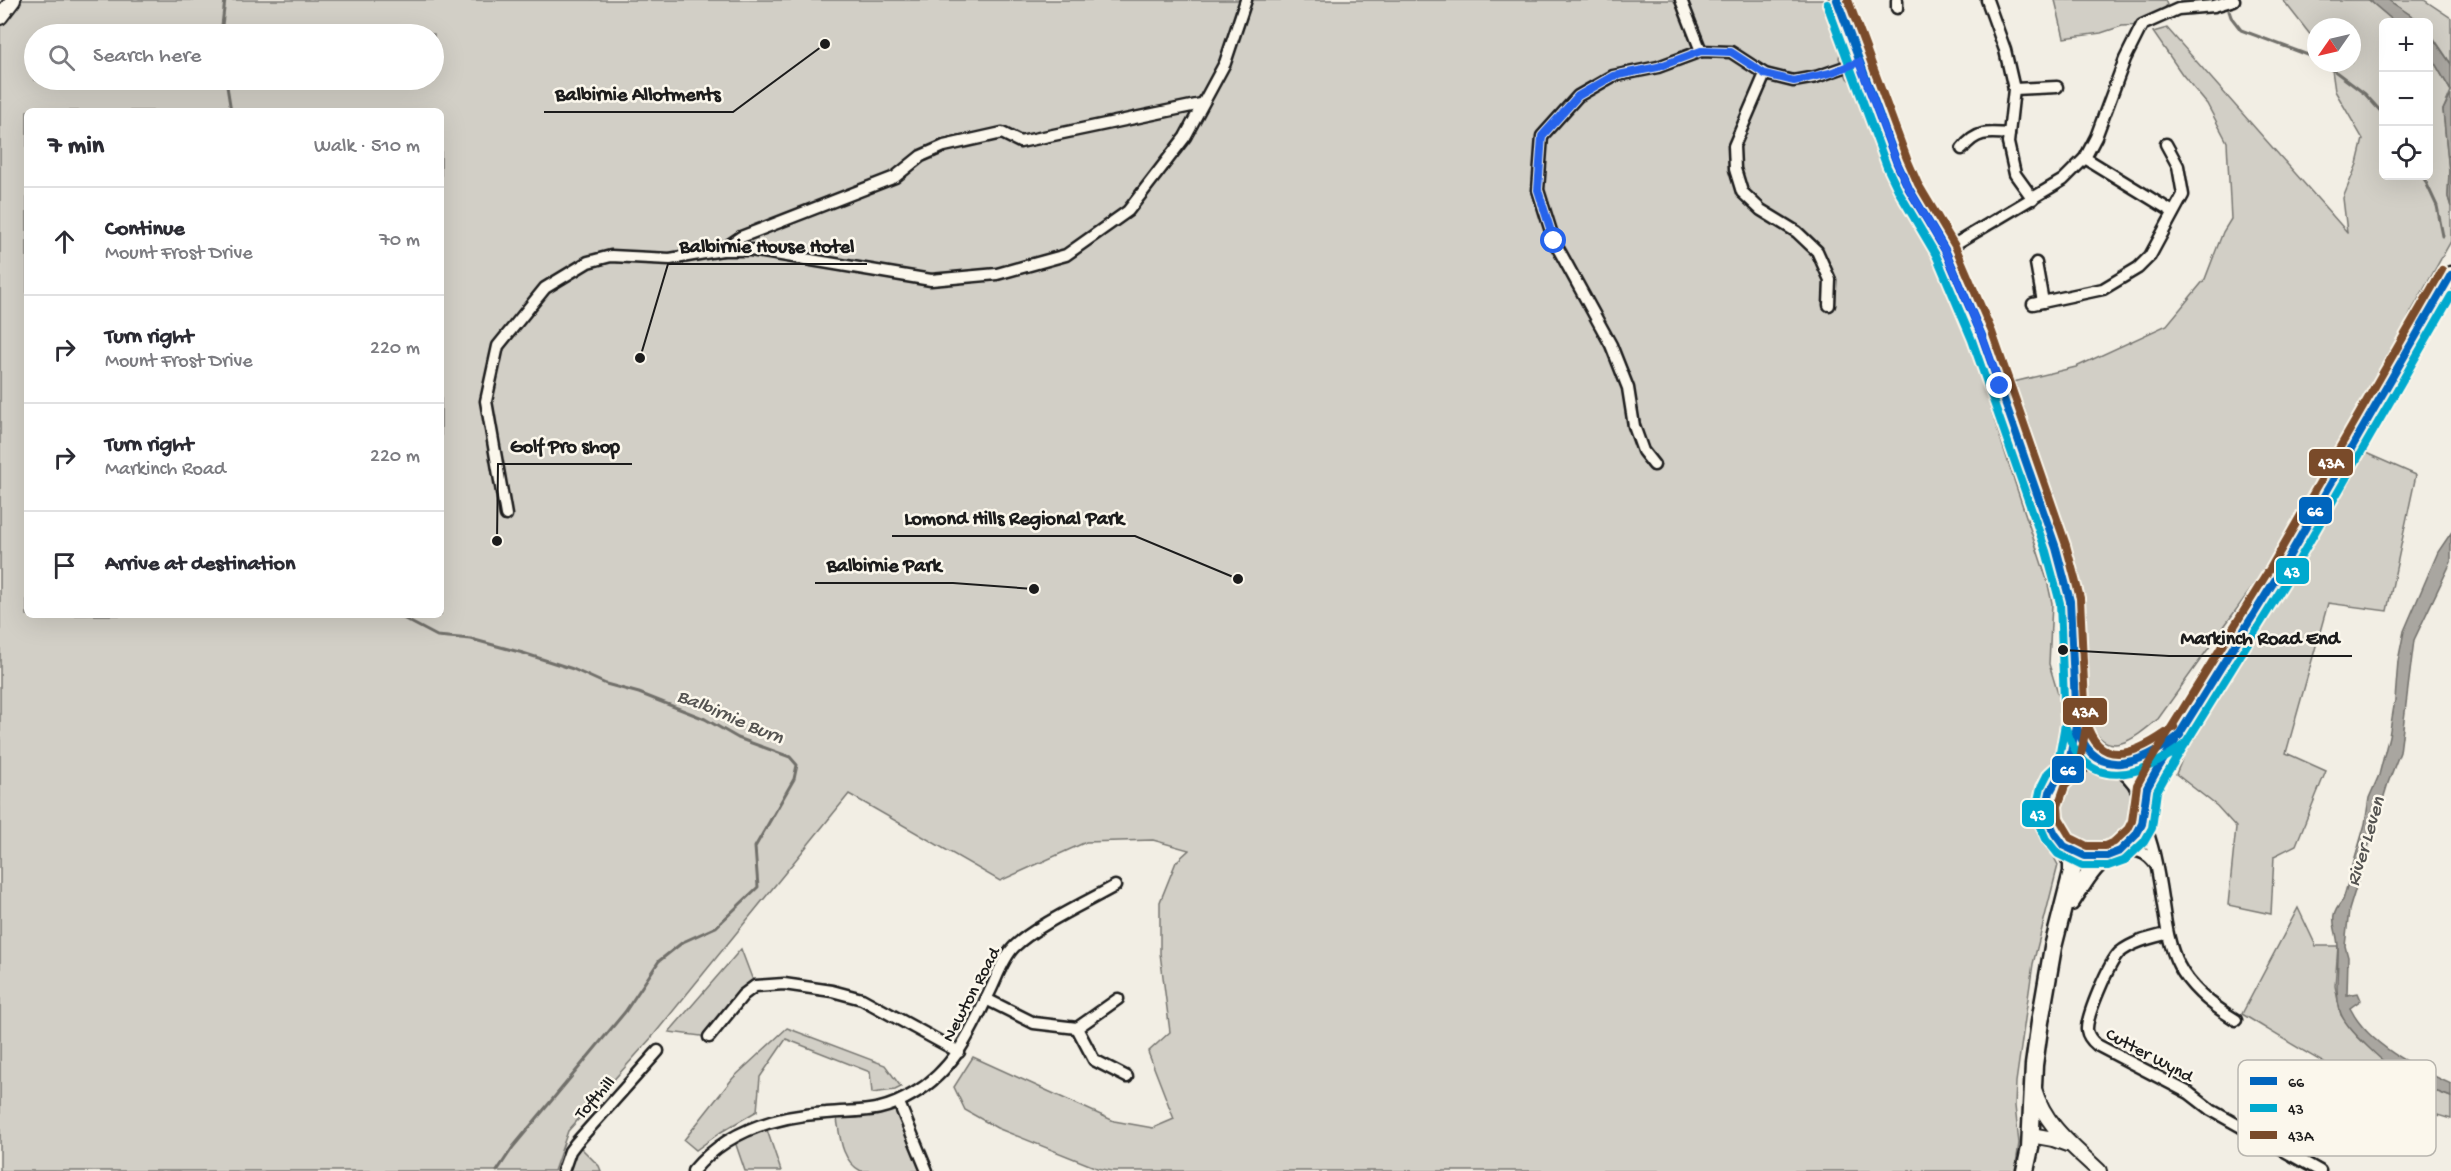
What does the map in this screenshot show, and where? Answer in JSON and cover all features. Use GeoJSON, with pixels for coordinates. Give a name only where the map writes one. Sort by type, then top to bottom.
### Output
{"type":"FeatureCollection","features":[{"type":"Feature","properties":{"kind":"highway"},"geometry":{"type":"LineString","coordinates":[[2061,921],[2097,863],[2136,835],[2143,815],[2147,788],[2280,572],[2451,275]]}},
{"type":"Feature","properties":{"kind":"highway"},"geometry":{"type":"LineString","coordinates":[[2117,765],[2166,747],[2180,735]]}},
{"type":"Feature","properties":{"kind":"highway"},"geometry":{"type":"LineString","coordinates":[[2025,1171],[2031,1135],[2034,1065],[2044,1000],[2073,872],[2072,863],[2064,846],[2052,828],[2048,806],[2050,792],[2057,779],[2068,769],[2089,761],[2117,765],[2129,773],[2137,784],[2143,797],[2143,815]]}},
{"type":"Feature","properties":{"kind":"highway"},"geometry":{"type":"LineString","coordinates":[[2064,846],[2085,856],[2113,853]]}},
{"type":"Feature","properties":{"kind":"main road"},"geometry":{"type":"LineString","coordinates":[[1837,0],[1897,163],[1909,189],[1945,250],[1982,336],[2056,548],[2070,601],[2076,725],[2068,769]]}},
{"type":"Feature","properties":{"kind":"main road"},"geometry":{"type":"LineString","coordinates":[[2076,725],[2085,748],[2100,761]]}},
{"type":"Feature","properties":{"kind":"street"},"geometry":{"type":"LineString","coordinates":[[0,18],[13,0]]}},
{"type":"Feature","properties":{"kind":"street"},"geometry":{"type":"LineString","coordinates":[[506,515],[486,401],[498,346],[544,288],[588,262],[611,256],[670,259],[722,250],[751,250],[931,280],[997,274],[1066,255],[1128,211],[1185,137],[1225,63],[1246,0]]}},
{"type":"Feature","properties":{"kind":"street"},"geometry":{"type":"LineString","coordinates":[[1681,0],[1701,51]]}},
{"type":"Feature","properties":{"kind":"street"},"geometry":{"type":"LineString","coordinates":[[1987,0],[2005,50],[2014,89],[2008,143],[2015,174],[2033,199]]}},
{"type":"Feature","properties":{"kind":"street"},"geometry":{"type":"LineString","coordinates":[[1945,250],[2063,180],[2085,158],[2096,137],[2125,59],[2142,25],[2176,5],[2214,6],[2234,0]]}},
{"type":"Feature","properties":{"kind":"street"},"geometry":{"type":"LineString","coordinates":[[1654,465],[1643,451],[1634,426],[1628,388],[1611,345],[1554,241],[1538,190],[1542,136],[1578,96],[1613,76],[1658,67],[1701,51],[1731,52],[1765,74],[1794,81],[1830,73],[1859,62]]}},
{"type":"Feature","properties":{"kind":"street"},"geometry":{"type":"LineString","coordinates":[[1765,74],[1734,146],[1734,169],[1742,192],[1761,210],[1797,232],[1817,251],[1830,279],[1829,305]]}},
{"type":"Feature","properties":{"kind":"street"},"geometry":{"type":"LineString","coordinates":[[2014,89],[2057,87]]}},
{"type":"Feature","properties":{"kind":"street"},"geometry":{"type":"LineString","coordinates":[[722,250],[741,237],[895,177],[921,156],[944,146],[1002,133],[1020,142],[1201,104]]}},
{"type":"Feature","properties":{"kind":"street"},"geometry":{"type":"LineString","coordinates":[[1962,149],[1971,138],[1989,132],[2009,134]]}},
{"type":"Feature","properties":{"kind":"street"},"geometry":{"type":"LineString","coordinates":[[2036,264],[2038,303],[2103,289],[2138,268],[2150,256],[2183,195],[2178,166],[2166,144]]}},
{"type":"Feature","properties":{"kind":"street"},"geometry":{"type":"LineString","coordinates":[[2085,158],[2173,212]]}},
{"type":"Feature","properties":{"kind":"street"},"geometry":{"type":"LineString","coordinates":[[2143,815],[2156,865],[2166,934],[2175,957],[2194,989],[2236,1020]]}},
{"type":"Feature","properties":{"kind":"street"},"geometry":{"type":"LineString","coordinates":[[2113,853],[2138,850],[2144,852],[2156,865]]}},
{"type":"Feature","properties":{"kind":"street","name":"Newton Road"},"geometry":{"type":"LineString","coordinates":[[693,1171],[733,1136],[784,1117],[869,1112],[899,1102],[936,1079],[959,1052],[1004,962],[1014,947],[1115,886]]}},
{"type":"Feature","properties":{"kind":"street","name":"Cutter Wynd"},"geometry":{"type":"LineString","coordinates":[[2166,934],[2132,945],[2114,959],[2107,971],[2087,1025],[2089,1037],[2097,1045],[2188,1093],[2211,1110],[2238,1125]]}},
{"type":"Feature","properties":{"kind":"street"},"geometry":{"type":"LineString","coordinates":[[709,1037],[743,995],[755,986],[784,984],[832,991],[862,999],[959,1052]]}},
{"type":"Feature","properties":{"kind":"street"},"geometry":{"type":"LineString","coordinates":[[986,999],[1034,1023],[1077,1028],[1118,999]]}},
{"type":"Feature","properties":{"kind":"street"},"geometry":{"type":"LineString","coordinates":[[1077,1028],[1094,1060],[1127,1077]]}},
{"type":"Feature","properties":{"kind":"street","name":"Tofthill"},"geometry":{"type":"LineString","coordinates":[[563,1171],[570,1152],[580,1137],[658,1051]]}},
{"type":"Feature","properties":{"kind":"street"},"geometry":{"type":"LineString","coordinates":[[2033,1086],[2045,1116],[2073,1148],[2099,1171]]}},
{"type":"Feature","properties":{"kind":"street"},"geometry":{"type":"LineString","coordinates":[[899,1102],[927,1171]]}},
{"type":"Feature","properties":{"kind":"street"},"geometry":{"type":"LineString","coordinates":[[2031,1135],[2059,1140],[2073,1148]]}},
{"type":"Feature","properties":{"kind":"street","name":"Cutter Wynd"},"geometry":{"type":"LineString","coordinates":[[2293,1156],[2320,1171]]}},
{"type":"Feature","properties":{"kind":"shaded area"},"geometry":{"type":"Polygon","coordinates":[[[15,0],[1824,0],[1841,48],[1839,58],[1847,78],[1855,86],[1886,166],[1929,249],[1967,337],[2047,580],[2052,603],[2049,664],[2061,704],[2061,726],[2057,753],[2038,787],[2033,808],[2039,830],[2058,865],[2033,964],[2016,1082],[2015,1106],[2019,1143],[2015,1171],[1112,1171],[1097,1168],[997,1128],[965,1110],[954,1087],[973,1057],[1114,1121],[1153,1128],[1174,1119],[1148,1052],[1170,1032],[1160,953],[1160,902],[1176,862],[1189,850],[1153,840],[1086,842],[1000,881],[849,794],[652,1037],[568,1131],[554,1171],[0,1171],[0,22],[15,0]]]}},
{"type":"Feature","properties":{"kind":"shaded area"},"geometry":{"type":"Polygon","coordinates":[[[2055,0],[2165,0],[2167,5],[2158,18],[2142,25],[2122,26],[2101,33],[2064,38],[2055,0]]]}},
{"type":"Feature","properties":{"kind":"shaded area"},"geometry":{"type":"Polygon","coordinates":[[[2283,0],[2369,0],[2390,18],[2379,18],[2379,180],[2433,180],[2433,60],[2451,91],[2443,110],[2449,171],[2451,241],[2411,312],[2384,371],[2306,512],[2158,719],[2130,739],[2112,744],[2104,741],[2096,733],[2089,720],[2079,604],[2074,581],[2060,531],[2009,383],[2076,367],[2167,325],[2205,279],[2223,232],[2231,219],[2227,142],[2207,104],[2182,74],[2153,32],[2167,28],[2347,232],[2343,198],[2357,164],[2363,139],[2335,91],[2332,72],[2361,72],[2361,18],[2307,18],[2307,31],[2283,0]]]}},
{"type":"Feature","properties":{"kind":"shaded area"},"geometry":{"type":"Polygon","coordinates":[[[2388,0],[2424,0],[2451,18],[2451,64],[2433,37],[2433,18],[2415,18],[2388,0]]]}},
{"type":"Feature","properties":{"kind":"shaded area"},"geometry":{"type":"Polygon","coordinates":[[[2359,450],[2416,475],[2387,611],[2328,603],[2286,753],[2326,771],[2296,845],[2274,856],[2271,914],[2228,905],[2236,827],[2217,806],[2176,774],[2191,738],[2359,450]]]}},
{"type":"Feature","properties":{"kind":"shaded area"},"geometry":{"type":"Polygon","coordinates":[[[2095,770],[2110,773],[2123,782],[2132,795],[2135,810],[2132,825],[2123,838],[2110,847],[2095,850],[2080,847],[2067,838],[2058,825],[2055,810],[2058,795],[2067,782],[2080,773],[2095,770]]]}},
{"type":"Feature","properties":{"kind":"shaded area"},"geometry":{"type":"Polygon","coordinates":[[[2298,908],[2316,946],[2338,946],[2335,986],[2341,1015],[2358,1037],[2385,1060],[2320,1060],[2242,1014],[2298,908]]]}},
{"type":"Feature","properties":{"kind":"shaded area"},"geometry":{"type":"Polygon","coordinates":[[[741,949],[755,986],[709,1037],[669,1032],[741,949]]]}},
{"type":"Feature","properties":{"kind":"shaded area"},"geometry":{"type":"Polygon","coordinates":[[[787,1028],[885,1065],[901,1087],[872,1093],[870,1072],[786,1039],[760,1077],[757,1111],[696,1150],[684,1140],[733,1078],[787,1028]]]}},
{"type":"Feature","properties":{"kind":"shaded area"},"geometry":{"type":"Polygon","coordinates":[[[2436,1091],[2451,1097],[2451,1119],[2436,1114],[2436,1091]]]}},
{"type":"Feature","properties":{"kind":"shaded area"},"geometry":{"type":"Polygon","coordinates":[[[896,1104],[927,1171],[861,1171],[854,1166],[845,1153],[836,1113],[896,1104]]]}},
{"type":"Feature","properties":{"kind":"shaded area"},"geometry":{"type":"Polygon","coordinates":[[[765,1124],[781,1171],[745,1171],[733,1136],[765,1124]]]}},
{"type":"Feature","properties":{"kind":"shaded area"},"geometry":{"type":"Polygon","coordinates":[[[576,1143],[599,1166],[601,1171],[563,1171],[576,1143]]]}},
{"type":"Feature","properties":{"kind":"water"},"geometry":{"type":"Polygon","coordinates":[[[2369,0],[2388,0],[2415,18],[2390,18],[2369,0]]]}},
{"type":"Feature","properties":{"kind":"water"},"geometry":{"type":"Polygon","coordinates":[[[2433,38],[2451,64],[2451,91],[2433,60],[2433,38]]]}},
{"type":"Feature","properties":{"kind":"water"},"geometry":{"type":"Polygon","coordinates":[[[2451,94],[2451,207],[2448,197],[2449,171],[2443,110],[2451,94]]]}},
{"type":"Feature","properties":{"kind":"water","name":"River Leven"},"geometry":{"type":"Polygon","coordinates":[[[2451,533],[2451,562],[2414,640],[2400,752],[2388,783],[2349,910],[2345,946],[2348,957],[2347,995],[2358,993],[2361,1000],[2350,1008],[2368,1033],[2405,1060],[2382,1060],[2350,1028],[2340,1011],[2337,995],[2338,947],[2334,918],[2343,900],[2365,824],[2369,798],[2379,775],[2389,736],[2404,631],[2438,552],[2451,533]]]}},
{"type":"Feature","properties":{"kind":"water"},"geometry":{"type":"Polygon","coordinates":[[[2436,1076],[2451,1084],[2451,1097],[2436,1091],[2436,1076]]]}},
{"type":"Feature","properties":{"kind":"waterway"},"geometry":{"type":"LineString","coordinates":[[222,24],[225,0]]}},
{"type":"Feature","properties":{"kind":"waterway"},"geometry":{"type":"LineString","coordinates":[[2229,11],[2241,30],[2307,55]]}},
{"type":"Feature","properties":{"kind":"waterway"},"geometry":{"type":"LineString","coordinates":[[2336,72],[2365,94],[2379,109]]}},
{"type":"Feature","properties":{"kind":"waterway"},"geometry":{"type":"LineString","coordinates":[[228,90],[231,108]]}},
{"type":"Feature","properties":{"kind":"waterway"},"geometry":{"type":"LineString","coordinates":[[2425,180],[2437,206],[2443,236]]}},
{"type":"Feature","properties":{"kind":"waterway","name":"Balbirnie Burn"},"geometry":{"type":"LineString","coordinates":[[403,618],[437,636],[471,639],[523,653],[573,669],[606,684],[639,693],[705,719],[738,738],[790,757],[797,765],[794,779],[755,847],[758,887],[716,927],[683,942],[659,961],[625,1012],[513,1147],[497,1171]]}},
{"type":"Feature","properties":{"kind":"transit line","name":"66"},"geometry":{"type":"LineString","coordinates":[[1837,0],[1897,163],[1909,189],[1945,250],[1982,336],[2056,548],[2070,601],[2076,725],[2068,769],[2057,779],[2050,792],[2047,806],[2049,821],[2064,846],[2085,856],[2107,856],[2120,851],[2136,835],[2142,824],[2147,788],[2157,770],[2280,572],[2451,275]]}},
{"type":"Feature","properties":{"kind":"transit line","name":"43A"},"geometry":{"type":"LineString","coordinates":[[1848,0],[1907,159],[1918,184],[1955,246],[1992,332],[2066,545],[2080,598],[2086,726],[2078,773],[2065,786],[2058,806],[2059,818],[2071,838],[2087,846],[2105,846],[2114,842],[2128,829],[2132,821],[2137,785],[2148,765],[2271,567],[2442,270]]}},
{"type":"Feature","properties":{"kind":"transit line","name":"43"},"geometry":{"type":"LineString","coordinates":[[1827,4],[1887,167],[1936,255],[1972,340],[2046,551],[2060,603],[2065,724],[2058,764],[2048,773],[2041,787],[2037,805],[2039,823],[2046,839],[2058,854],[2082,866],[2108,866],[2125,860],[2144,842],[2152,828],[2157,791],[2289,577],[2451,296]]}},
{"type":"Feature","properties":{"kind":"transit line","name":"43A"},"geometry":{"type":"LineString","coordinates":[[2086,722],[2093,738],[2102,748],[2124,753],[2149,743],[2174,727]]}},
{"type":"Feature","properties":{"kind":"transit line","name":"66"},"geometry":{"type":"LineString","coordinates":[[2076,725],[2084,744],[2095,756],[2107,762],[2121,763],[2136,760],[2151,754],[2180,735]]}},
{"type":"Feature","properties":{"kind":"transit line","name":"43"},"geometry":{"type":"LineString","coordinates":[[2066,728],[2075,750],[2087,764],[2101,772],[2117,774],[2152,765],[2186,743]]}},
{"type":"Feature","properties":{"kind":"place","name":"Balbirnie Allotments"},"geometry":{"type":"Point","coordinates":[825,44]}},
{"type":"Feature","properties":{"kind":"place","name":"Balbirnie House Hotel"},"geometry":{"type":"Point","coordinates":[640,358]}},
{"type":"Feature","properties":{"kind":"place","name":"Golf Pro shop"},"geometry":{"type":"Point","coordinates":[497,541]}},
{"type":"Feature","properties":{"kind":"place","name":"Lomond Hills Regional Park"},"geometry":{"type":"Point","coordinates":[1238,579]}},
{"type":"Feature","properties":{"kind":"place","name":"Balbirnie Park"},"geometry":{"type":"Point","coordinates":[1034,589]}},
{"type":"Feature","properties":{"kind":"place","name":"Markinch Road End"},"geometry":{"type":"Point","coordinates":[2063,650]}},
{"type":"Feature","properties":{"kind":"route"},"geometry":{"type":"LineString","coordinates":[[1554,241],[1538,190],[1542,136],[1578,96],[1613,76],[1658,67],[1701,51],[1731,52],[1765,74],[1794,81],[1830,73],[1859,62],[1897,163],[1909,189],[1945,250],[1982,336],[2000,386]]}}]}
